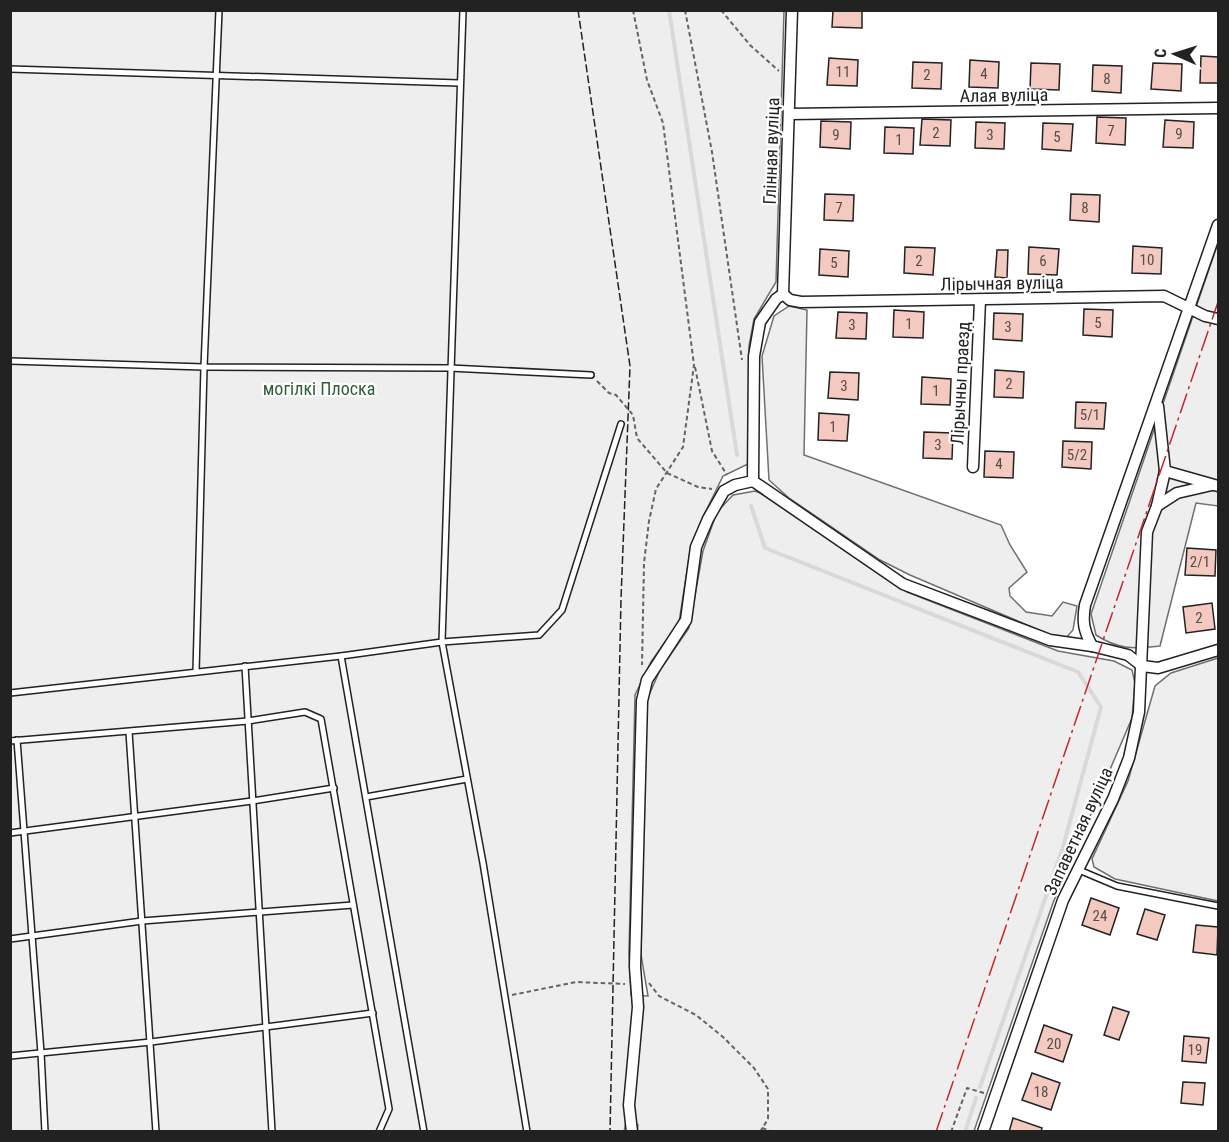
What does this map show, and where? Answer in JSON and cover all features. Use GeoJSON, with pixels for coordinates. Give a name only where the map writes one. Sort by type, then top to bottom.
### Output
{"type":"FeatureCollection","features":[{"type":"Feature","properties":{"kind":"street","name":"Глінная вуліца"},"geometry":{"type":"LineString","coordinates":[[783,294],[792,10]]}},
{"type":"Feature","properties":{"kind":"street","name":"Алая вуліца"},"geometry":{"type":"LineString","coordinates":[[790,114],[1218,108]]}},
{"type":"Feature","properties":{"kind":"street"},"geometry":{"type":"LineString","coordinates":[[1092,646],[1084,632],[1085,605],[1158,402],[1218,225]]}},
{"type":"Feature","properties":{"kind":"street","name":"Лірычная вуліца"},"geometry":{"type":"LineString","coordinates":[[783,294],[790,300],[801,302],[1164,296],[1189,309],[1218,319]]}},
{"type":"Feature","properties":{"kind":"street"},"geometry":{"type":"LineString","coordinates":[[753,481],[754,356],[760,322],[776,299],[783,294]]}},
{"type":"Feature","properties":{"kind":"street","name":"Лірычны праезд"},"geometry":{"type":"LineString","coordinates":[[973,467],[980,300]]}},
{"type":"Feature","properties":{"kind":"street","name":"Запаветная вуліца"},"geometry":{"type":"LineString","coordinates":[[983,1131],[1063,900],[1113,799],[1129,758],[1139,712],[1147,532],[1157,506],[1165,471],[1158,402]]}},
{"type":"Feature","properties":{"kind":"street"},"geometry":{"type":"LineString","coordinates":[[1165,471],[1215,485]]}},
{"type":"Feature","properties":{"kind":"street"},"geometry":{"type":"LineString","coordinates":[[632,1131],[629,1105],[638,1007],[635,967],[642,701],[647,680],[686,620],[696,548],[708,519],[724,491],[735,485],[753,481],[903,584],[1050,640],[1092,646],[1128,655],[1142,666],[1158,668],[1218,650]]}},
{"type":"Feature","properties":{"kind":"street"},"geometry":{"type":"LineString","coordinates":[[1157,506],[1177,493],[1215,485]]}},
{"type":"Feature","properties":{"kind":"lane"},"geometry":{"type":"LineString","coordinates":[[196,672],[204,367],[219,10]]}},
{"type":"Feature","properties":{"kind":"lane"},"geometry":{"type":"LineString","coordinates":[[463,10],[442,642],[527,1131]]}},
{"type":"Feature","properties":{"kind":"lane"},"geometry":{"type":"LineString","coordinates":[[10,69],[459,83]]}},
{"type":"Feature","properties":{"kind":"lane"},"geometry":{"type":"LineString","coordinates":[[10,361],[204,367],[450,368],[591,375]]}},
{"type":"Feature","properties":{"kind":"lane"},"geometry":{"type":"LineString","coordinates":[[10,693],[341,656],[442,642],[539,635],[562,610],[621,424]]}},
{"type":"Feature","properties":{"kind":"lane"},"geometry":{"type":"LineString","coordinates":[[341,656],[424,1131]]}},
{"type":"Feature","properties":{"kind":"lane"},"geometry":{"type":"LineString","coordinates":[[245,666],[272,1131]]}},
{"type":"Feature","properties":{"kind":"lane"},"geometry":{"type":"LineString","coordinates":[[45,1131],[41,1053],[14,740],[248,721],[305,712],[321,719],[334,788],[389,1109],[379,1131]]}},
{"type":"Feature","properties":{"kind":"lane"},"geometry":{"type":"LineString","coordinates":[[129,732],[156,1131]]}},
{"type":"Feature","properties":{"kind":"lane"},"geometry":{"type":"LineString","coordinates":[[366,797],[467,779]]}},
{"type":"Feature","properties":{"kind":"lane"},"geometry":{"type":"LineString","coordinates":[[10,832],[252,801],[334,788]]}},
{"type":"Feature","properties":{"kind":"lane"},"geometry":{"type":"LineString","coordinates":[[1077,870],[1117,886],[1218,906]]}},
{"type":"Feature","properties":{"kind":"lane"},"geometry":{"type":"LineString","coordinates":[[10,939],[142,921],[353,905]]}},
{"type":"Feature","properties":{"kind":"lane"},"geometry":{"type":"LineString","coordinates":[[10,1056],[151,1042],[373,1013]]}},
{"type":"Feature","properties":{"kind":"path"},"geometry":{"type":"LineString","coordinates":[[633,10],[647,80],[663,123],[694,365],[712,451],[735,485]]}},
{"type":"Feature","properties":{"kind":"path"},"geometry":{"type":"LineString","coordinates":[[685,10],[712,153],[741,358],[746,369]]}},
{"type":"Feature","properties":{"kind":"path"},"geometry":{"type":"LineString","coordinates":[[722,10],[750,45],[790,81]]}},
{"type":"Feature","properties":{"kind":"path"},"geometry":{"type":"LineString","coordinates":[[642,667],[645,552],[656,489],[683,447],[694,365]]}},
{"type":"Feature","properties":{"kind":"path"},"geometry":{"type":"LineString","coordinates":[[591,375],[609,393],[616,395],[633,415],[638,438],[667,473],[698,487],[724,491]]}},
{"type":"Feature","properties":{"kind":"path"},"geometry":{"type":"LineString","coordinates":[[635,967],[659,996],[696,1015],[723,1037],[754,1068],[768,1089],[768,1119],[761,1130],[773,1131]]}},
{"type":"Feature","properties":{"kind":"path"},"geometry":{"type":"LineString","coordinates":[[505,996],[576,982],[637,985]]}},
{"type":"Feature","properties":{"kind":"path"},"geometry":{"type":"LineString","coordinates":[[951,1131],[967,1088],[995,1097]]}},
{"type":"Feature","properties":{"kind":"green space","name":"могілкі Плоска"},"geometry":{"type":"Polygon","coordinates":[[[10,11],[784,11],[776,282],[754,319],[749,346],[748,464],[723,476],[691,545],[679,622],[651,662],[635,695],[629,953],[631,995],[648,996],[641,955],[646,702],[660,670],[689,628],[703,551],[717,512],[733,495],[755,491],[907,592],[1058,651],[1114,661],[1132,670],[1135,683],[1132,718],[1053,903],[974,1131],[637,1132],[638,1125],[626,1122],[624,1132],[11,1131],[10,11]]]}},
{"type":"Feature","properties":{"kind":"green space"},"geometry":{"type":"Polygon","coordinates":[[[1218,243],[1218,506],[1196,503],[1160,646],[1134,648],[1120,646],[1096,635],[1091,614],[1218,243]]]}},
{"type":"Feature","properties":{"kind":"green space"},"geometry":{"type":"Polygon","coordinates":[[[789,306],[807,310],[804,455],[1001,525],[1010,545],[1027,572],[1009,588],[1010,596],[1026,612],[1052,616],[1063,602],[1077,606],[1073,630],[1065,639],[1048,634],[880,560],[789,498],[769,480],[762,356],[774,316],[789,306]]]}},
{"type":"Feature","properties":{"kind":"green space"},"geometry":{"type":"Polygon","coordinates":[[[1218,658],[1218,901],[1115,879],[1094,867],[1092,859],[1128,781],[1155,686],[1171,673],[1218,658]]]}},
{"type":"Feature","properties":{"kind":"building"},"geometry":{"type":"Polygon","coordinates":[[[833,10],[862,10],[862,28],[832,27],[833,10]]]}},
{"type":"Feature","properties":{"kind":"building"},"geometry":{"type":"Polygon","coordinates":[[[1201,56],[1218,57],[1218,83],[1200,83],[1201,56]]]}},
{"type":"Feature","properties":{"kind":"building"},"geometry":{"type":"Polygon","coordinates":[[[829,58],[858,60],[857,86],[827,85],[829,58]]]}},
{"type":"Feature","properties":{"kind":"building"},"geometry":{"type":"Polygon","coordinates":[[[970,60],[999,62],[998,88],[969,87],[970,60]]]}},
{"type":"Feature","properties":{"kind":"building"},"geometry":{"type":"Polygon","coordinates":[[[913,62],[942,63],[941,89],[912,88],[913,62]]]}},
{"type":"Feature","properties":{"kind":"building"},"geometry":{"type":"Polygon","coordinates":[[[1031,63],[1060,64],[1059,90],[1030,89],[1031,63]]]}},
{"type":"Feature","properties":{"kind":"building"},"geometry":{"type":"Polygon","coordinates":[[[1153,63],[1182,64],[1181,91],[1151,89],[1153,63]]]}},
{"type":"Feature","properties":{"kind":"building"},"geometry":{"type":"Polygon","coordinates":[[[1093,65],[1122,66],[1121,93],[1092,91],[1093,65]]]}},
{"type":"Feature","properties":{"kind":"building"},"geometry":{"type":"Polygon","coordinates":[[[1097,117],[1126,118],[1125,145],[1096,143],[1097,117]]]}},
{"type":"Feature","properties":{"kind":"building"},"geometry":{"type":"Polygon","coordinates":[[[922,119],[951,120],[950,146],[920,145],[922,119]]]}},
{"type":"Feature","properties":{"kind":"building"},"geometry":{"type":"Polygon","coordinates":[[[1165,120],[1194,122],[1193,148],[1163,147],[1165,120]]]}},
{"type":"Feature","properties":{"kind":"building"},"geometry":{"type":"Polygon","coordinates":[[[821,121],[851,122],[850,149],[820,147],[821,121]]]}},
{"type":"Feature","properties":{"kind":"building"},"geometry":{"type":"Polygon","coordinates":[[[976,122],[1005,123],[1004,149],[975,148],[976,122]]]}},
{"type":"Feature","properties":{"kind":"building"},"geometry":{"type":"Polygon","coordinates":[[[1043,123],[1073,124],[1071,151],[1042,149],[1043,123]]]}},
{"type":"Feature","properties":{"kind":"building"},"geometry":{"type":"Polygon","coordinates":[[[885,127],[914,128],[913,154],[884,153],[885,127]]]}},
{"type":"Feature","properties":{"kind":"building"},"geometry":{"type":"Polygon","coordinates":[[[825,194],[854,195],[853,221],[824,220],[825,194]]]}},
{"type":"Feature","properties":{"kind":"building"},"geometry":{"type":"Polygon","coordinates":[[[1071,194],[1100,195],[1099,222],[1070,220],[1071,194]]]}},
{"type":"Feature","properties":{"kind":"building"},"geometry":{"type":"Polygon","coordinates":[[[1133,246],[1162,248],[1161,274],[1132,273],[1133,246]]]}},
{"type":"Feature","properties":{"kind":"building"},"geometry":{"type":"Polygon","coordinates":[[[905,247],[935,248],[933,275],[904,273],[905,247]]]}},
{"type":"Feature","properties":{"kind":"building"},"geometry":{"type":"Polygon","coordinates":[[[1029,247],[1059,249],[1057,275],[1028,274],[1029,247]]]}},
{"type":"Feature","properties":{"kind":"building"},"geometry":{"type":"Polygon","coordinates":[[[820,249],[849,251],[848,277],[819,275],[820,249]]]}},
{"type":"Feature","properties":{"kind":"building"},"geometry":{"type":"Polygon","coordinates":[[[997,250],[1008,250],[1007,278],[995,277],[997,250]]]}},
{"type":"Feature","properties":{"kind":"building"},"geometry":{"type":"Polygon","coordinates":[[[1084,309],[1113,310],[1112,337],[1083,335],[1084,309]]]}},
{"type":"Feature","properties":{"kind":"building"},"geometry":{"type":"Polygon","coordinates":[[[894,310],[924,312],[923,338],[893,337],[894,310]]]}},
{"type":"Feature","properties":{"kind":"building"},"geometry":{"type":"Polygon","coordinates":[[[838,312],[867,313],[866,339],[836,338],[838,312]]]}},
{"type":"Feature","properties":{"kind":"building"},"geometry":{"type":"Polygon","coordinates":[[[994,313],[1023,314],[1022,341],[993,339],[994,313]]]}},
{"type":"Feature","properties":{"kind":"building"},"geometry":{"type":"Polygon","coordinates":[[[995,370],[1024,372],[1023,398],[994,397],[995,370]]]}},
{"type":"Feature","properties":{"kind":"building"},"geometry":{"type":"Polygon","coordinates":[[[830,372],[859,373],[858,400],[828,398],[830,372]]]}},
{"type":"Feature","properties":{"kind":"building"},"geometry":{"type":"Polygon","coordinates":[[[922,377],[951,379],[950,405],[921,404],[922,377]]]}},
{"type":"Feature","properties":{"kind":"building"},"geometry":{"type":"Polygon","coordinates":[[[1076,402],[1106,403],[1104,429],[1075,428],[1076,402]]]}},
{"type":"Feature","properties":{"kind":"building"},"geometry":{"type":"Polygon","coordinates":[[[819,413],[849,415],[847,441],[818,440],[819,413]]]}},
{"type":"Feature","properties":{"kind":"building"},"geometry":{"type":"Polygon","coordinates":[[[924,432],[953,433],[952,459],[923,458],[924,432]]]}},
{"type":"Feature","properties":{"kind":"building"},"geometry":{"type":"Polygon","coordinates":[[[1063,441],[1092,442],[1091,469],[1062,467],[1063,441]]]}},
{"type":"Feature","properties":{"kind":"building"},"geometry":{"type":"Polygon","coordinates":[[[985,451],[1014,452],[1013,478],[984,477],[985,451]]]}},
{"type":"Feature","properties":{"kind":"building"},"geometry":{"type":"Polygon","coordinates":[[[1187,548],[1216,550],[1215,576],[1185,575],[1187,548]]]}},
{"type":"Feature","properties":{"kind":"building"},"geometry":{"type":"Polygon","coordinates":[[[1212,603],[1215,629],[1186,633],[1183,607],[1212,603]]]}},
{"type":"Feature","properties":{"kind":"building"},"geometry":{"type":"Polygon","coordinates":[[[1091,898],[1119,908],[1110,935],[1082,925],[1091,898]]]}},
{"type":"Feature","properties":{"kind":"building"},"geometry":{"type":"Polygon","coordinates":[[[1145,909],[1165,915],[1157,940],[1137,934],[1145,909]]]}},
{"type":"Feature","properties":{"kind":"building"},"geometry":{"type":"Polygon","coordinates":[[[1196,925],[1218,927],[1217,955],[1193,952],[1196,925]]]}},
{"type":"Feature","properties":{"kind":"building"},"geometry":{"type":"Polygon","coordinates":[[[1113,1007],[1129,1012],[1119,1040],[1104,1035],[1113,1007]]]}},
{"type":"Feature","properties":{"kind":"building"},"geometry":{"type":"Polygon","coordinates":[[[1044,1025],[1072,1035],[1063,1062],[1035,1052],[1044,1025]]]}},
{"type":"Feature","properties":{"kind":"building"},"geometry":{"type":"Polygon","coordinates":[[[1184,1036],[1209,1038],[1206,1063],[1182,1061],[1184,1036]]]}},
{"type":"Feature","properties":{"kind":"building"},"geometry":{"type":"Polygon","coordinates":[[[1032,1073],[1060,1083],[1051,1110],[1022,1100],[1032,1073]]]}},
{"type":"Feature","properties":{"kind":"building"},"geometry":{"type":"Polygon","coordinates":[[[1183,1082],[1205,1083],[1203,1105],[1181,1103],[1183,1082]]]}},
{"type":"Feature","properties":{"kind":"building"},"geometry":{"type":"Polygon","coordinates":[[[1013,1118],[1042,1128],[1041,1132],[1009,1132],[1013,1118]]]}},
{"type":"Feature","properties":{"kind":"waterway"},"geometry":{"type":"LineString","coordinates":[[669,10],[737,455]]}},
{"type":"Feature","properties":{"kind":"waterway"},"geometry":{"type":"LineString","coordinates":[[751,506],[765,548],[1078,672],[1101,707],[1063,847],[980,1087]]}},
{"type":"Feature","properties":{"kind":"waterway"},"geometry":{"type":"LineString","coordinates":[[965,1132],[976,1098]]}},
{"type":"Feature","properties":{"kind":"fence"},"geometry":{"type":"LineString","coordinates":[[578,10],[630,366],[621,599],[610,1132]]}},
{"type":"Feature","properties":{"kind":"power"},"geometry":{"type":"LineString","coordinates":[[936,1132],[1218,302]]}}]}
